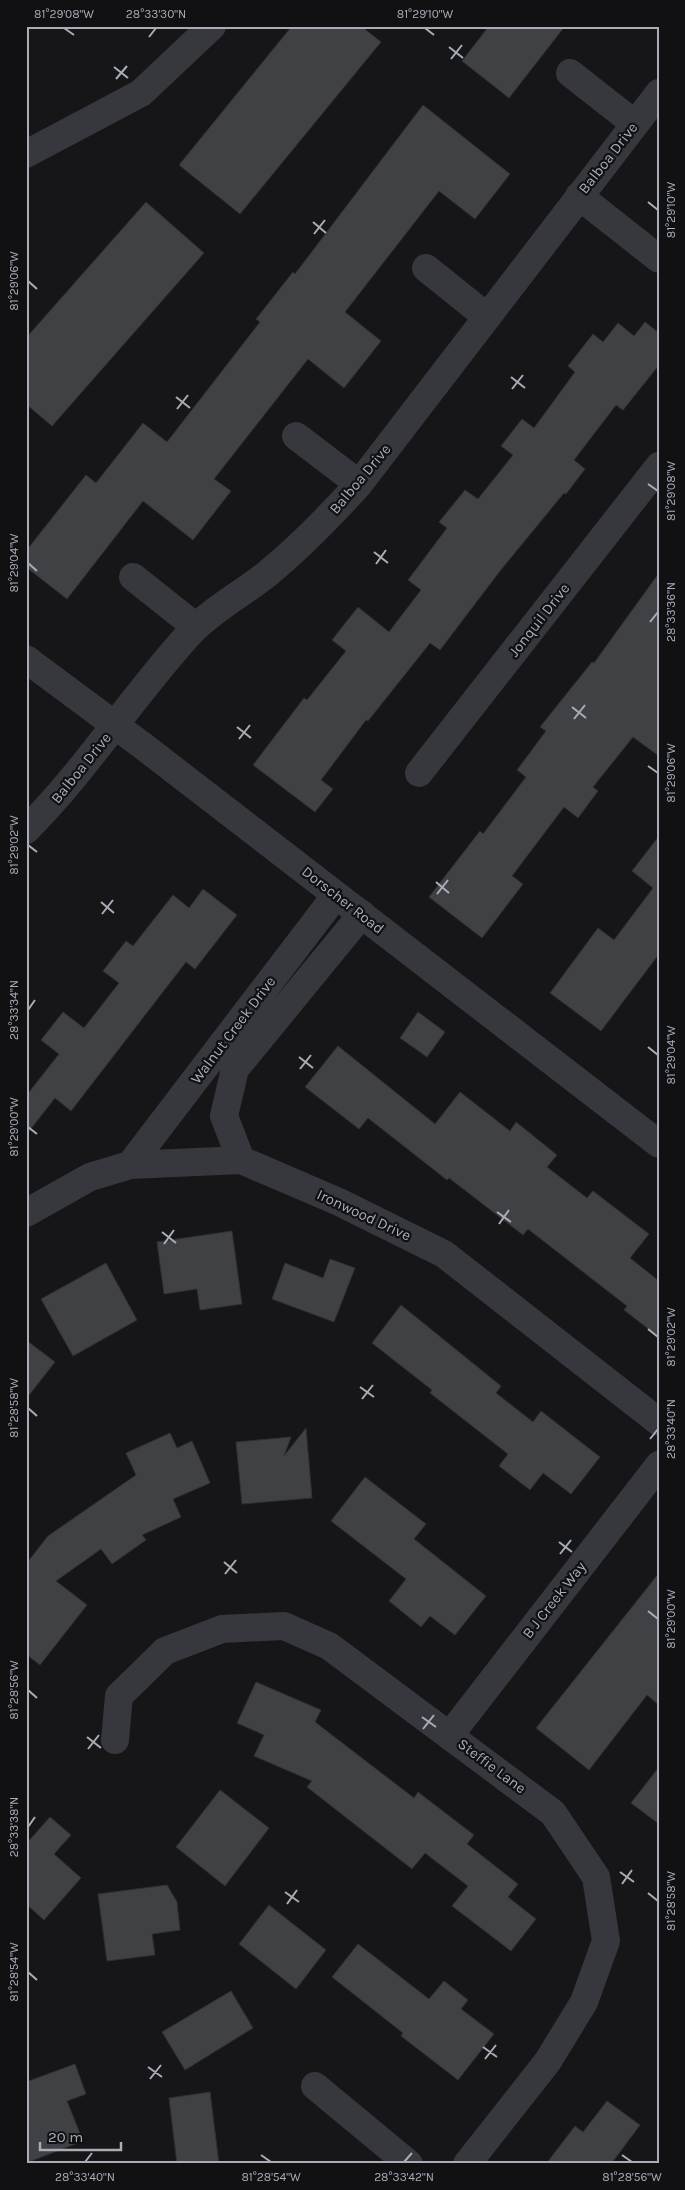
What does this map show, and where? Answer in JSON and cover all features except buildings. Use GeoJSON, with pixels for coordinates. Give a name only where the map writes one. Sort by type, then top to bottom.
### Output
{"type":"FeatureCollection","features":[{"type":"Feature","properties":{"kind":"street"},"geometry":{"type":"LineString","coordinates":[[26,154],[141,93],[212,26]]}},
{"type":"Feature","properties":{"kind":"street"},"geometry":{"type":"LineString","coordinates":[[570,73],[635,124]]}},
{"type":"Feature","properties":{"kind":"street","name":"Balboa Drive"},"geometry":{"type":"LineString","coordinates":[[26,830],[52,804],[162,666],[196,627],[223,605],[266,575],[318,529],[359,484],[659,93]]}},
{"type":"Feature","properties":{"kind":"street"},"geometry":{"type":"LineString","coordinates":[[579,196],[659,259]]}},
{"type":"Feature","properties":{"kind":"street"},"geometry":{"type":"LineString","coordinates":[[426,268],[487,317]]}},
{"type":"Feature","properties":{"kind":"street"},"geometry":{"type":"LineString","coordinates":[[296,436],[359,484]]}},
{"type":"Feature","properties":{"kind":"street","name":"Jonquil Drive"},"geometry":{"type":"LineString","coordinates":[[419,773],[659,466]]}},
{"type":"Feature","properties":{"kind":"street"},"geometry":{"type":"LineString","coordinates":[[133,577],[196,627]]}},
{"type":"Feature","properties":{"kind":"street","name":"Dorscher Road"},"geometry":{"type":"LineString","coordinates":[[26,659],[362,914],[659,1144]]}},
{"type":"Feature","properties":{"kind":"street","name":"Walnut Creek Drive"},"geometry":{"type":"LineString","coordinates":[[130,1165],[336,895]]}},
{"type":"Feature","properties":{"kind":"street","name":"Walnut Creek Drive"},"geometry":{"type":"LineString","coordinates":[[241,1160],[224,1116],[235,1068],[362,914]]}},
{"type":"Feature","properties":{"kind":"street","name":"Ironwood Drive"},"geometry":{"type":"LineString","coordinates":[[26,1213],[90,1177],[130,1165],[241,1160],[339,1202],[444,1254],[659,1422]]}},
{"type":"Feature","properties":{"kind":"street","name":"B J Creek Way"},"geometry":{"type":"LineString","coordinates":[[450,1735],[659,1465]]}},
{"type":"Feature","properties":{"kind":"street","name":"Steffie Lane"},"geometry":{"type":"LineString","coordinates":[[115,1740],[120,1696],[165,1651],[222,1629],[284,1626],[329,1646],[553,1813],[596,1877],[606,1941],[584,2002],[548,2061],[468,2164]]}},
{"type":"Feature","properties":{"kind":"street"},"geometry":{"type":"LineString","coordinates":[[315,2086],[409,2164]]}}]}
